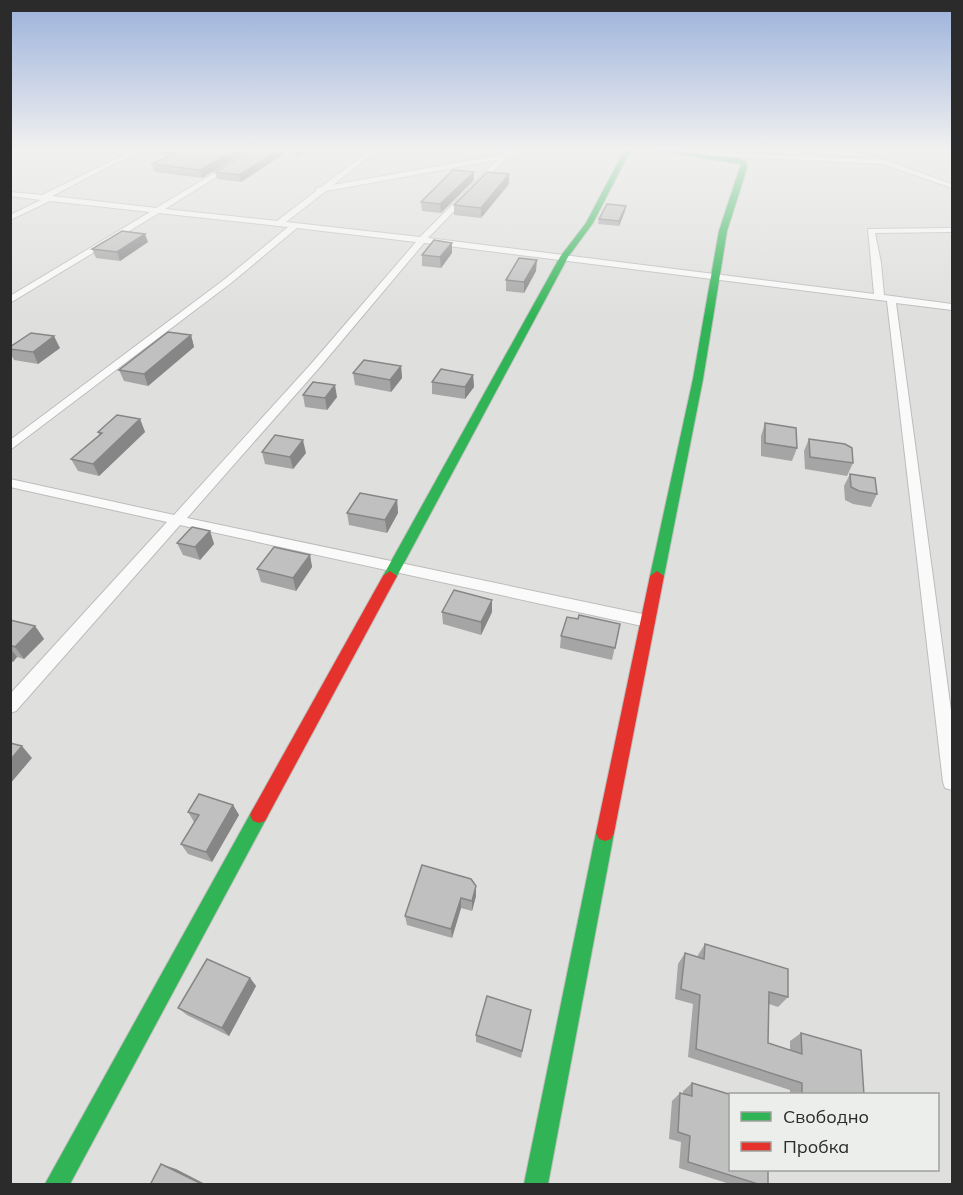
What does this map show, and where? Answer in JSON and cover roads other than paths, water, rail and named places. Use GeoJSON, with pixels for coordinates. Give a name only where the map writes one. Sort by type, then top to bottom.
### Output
{"type":"FeatureCollection","features":[{"type":"Feature","properties":{"kind":"street"},"geometry":{"type":"LineString","coordinates":[[10,218],[30,207]]}},
{"type":"Feature","properties":{"kind":"street"},"geometry":{"type":"LineString","coordinates":[[134,207],[564,257],[952,307]]}},
{"type":"Feature","properties":{"kind":"street"},"geometry":{"type":"LineString","coordinates":[[10,300],[160,207]]}},
{"type":"Feature","properties":{"kind":"street"},"geometry":{"type":"LineString","coordinates":[[280,224],[300,207]]}},
{"type":"Feature","properties":{"kind":"street"},"geometry":{"type":"LineString","coordinates":[[10,706],[315,366],[422,240],[454,207]]}},
{"type":"Feature","properties":{"kind":"street"},"geometry":{"type":"LineString","coordinates":[[57,1185],[392,568],[564,257],[589,223],[598,207]]}},
{"type":"Feature","properties":{"kind":"street"},"geometry":{"type":"LineString","coordinates":[[536,1185],[717,276],[723,231],[730,207]]}},
{"type":"Feature","properties":{"kind":"street"},"geometry":{"type":"LineString","coordinates":[[10,446],[228,281],[296,225]]}},
{"type":"Feature","properties":{"kind":"street"},"geometry":{"type":"LineString","coordinates":[[952,230],[871,231],[885,298],[918,532],[948,686],[952,782]]}},
{"type":"Feature","properties":{"kind":"street"},"geometry":{"type":"LineString","coordinates":[[10,483],[392,568],[647,621]]}}]}
